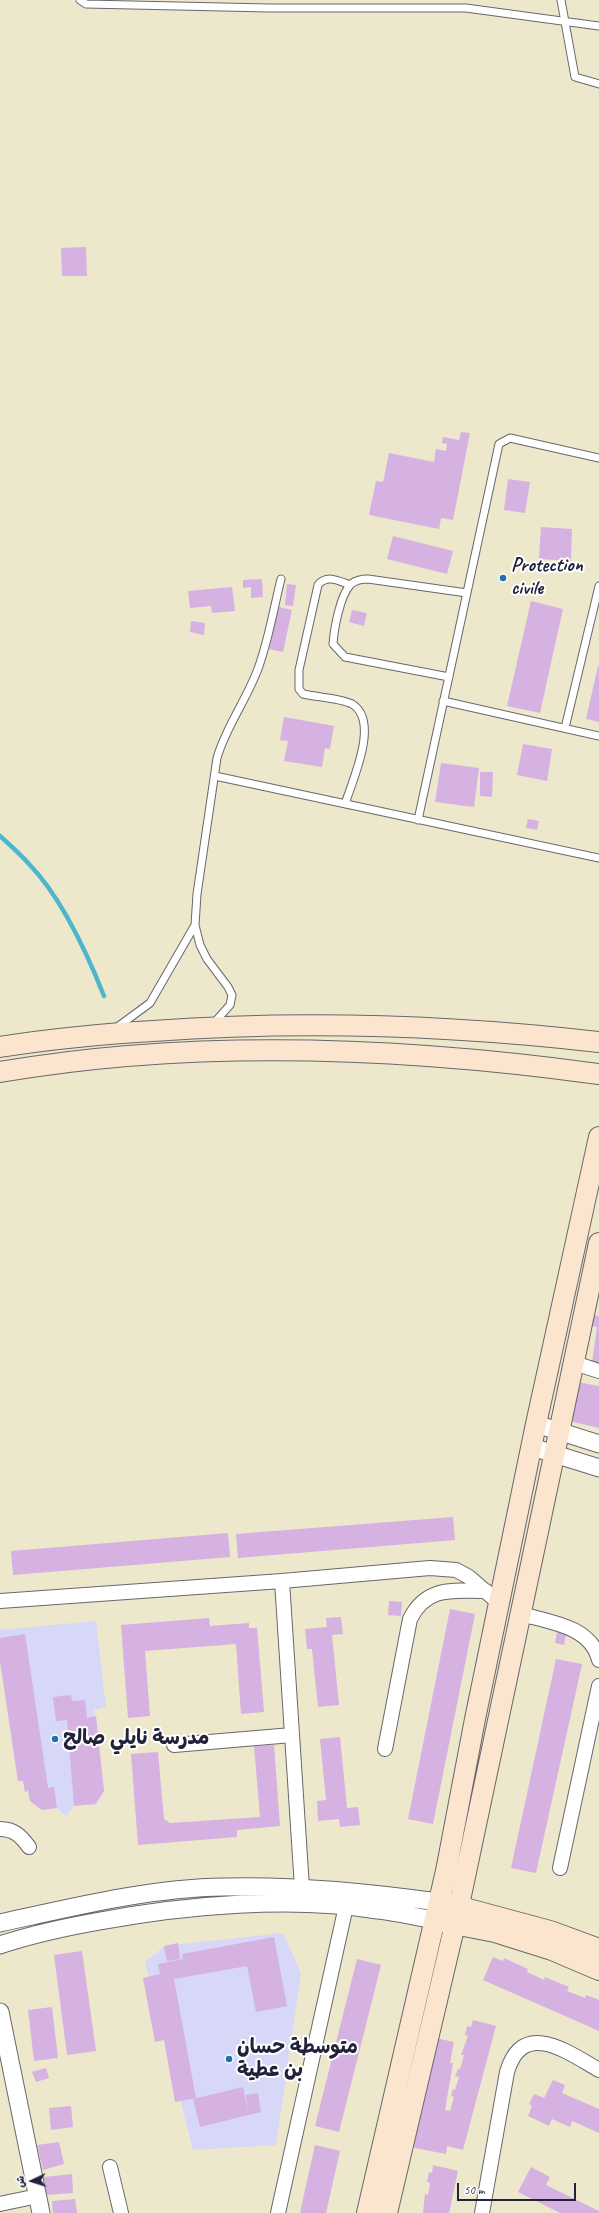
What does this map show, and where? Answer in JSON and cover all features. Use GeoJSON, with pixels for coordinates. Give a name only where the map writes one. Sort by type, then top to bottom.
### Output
{"type":"FeatureCollection","features":[{"type":"Feature","properties":{"kind":"main road"},"geometry":{"type":"LineString","coordinates":[[0,1047],[108,1034],[210,1027],[312,1024],[415,1026],[517,1033],[599,1042]]}},
{"type":"Feature","properties":{"kind":"main road"},"geometry":{"type":"LineString","coordinates":[[0,1072],[109,1058],[210,1052],[311,1050],[412,1053],[512,1062],[599,1074]]}},
{"type":"Feature","properties":{"kind":"main road"},"geometry":{"type":"LineString","coordinates":[[368,2213],[436,1911],[493,1598],[532,1447],[599,1137]]}},
{"type":"Feature","properties":{"kind":"main road"},"geometry":{"type":"LineString","coordinates":[[387,2213],[457,1915],[521,1614],[558,1430],[574,1363],[599,1244]]}},
{"type":"Feature","properties":{"kind":"main road"},"geometry":{"type":"LineString","coordinates":[[436,1911],[550,1931],[599,1949]]}},
{"type":"Feature","properties":{"kind":"main road"},"geometry":{"type":"LineString","coordinates":[[457,1915],[496,1932],[545,1948],[599,1970]]}},
{"type":"Feature","properties":{"kind":"street"},"geometry":{"type":"LineString","coordinates":[[574,1363],[599,1371]]}},
{"type":"Feature","properties":{"kind":"street"},"geometry":{"type":"LineString","coordinates":[[536,1424],[599,1444]]}},
{"type":"Feature","properties":{"kind":"street"},"geometry":{"type":"LineString","coordinates":[[532,1447],[599,1468]]}},
{"type":"Feature","properties":{"kind":"street"},"geometry":{"type":"LineString","coordinates":[[0,1601],[442,1568],[456,1570],[469,1577],[493,1598]]}},
{"type":"Feature","properties":{"kind":"street"},"geometry":{"type":"LineString","coordinates":[[282,1581],[302,1888]]}},
{"type":"Feature","properties":{"kind":"street"},"geometry":{"type":"LineString","coordinates":[[385,1749],[409,1624],[415,1609],[422,1601],[441,1592],[493,1598]]}},
{"type":"Feature","properties":{"kind":"street"},"geometry":{"type":"LineString","coordinates":[[521,1614],[574,1629],[596,1645],[599,1660]]}},
{"type":"Feature","properties":{"kind":"street"},"geometry":{"type":"LineString","coordinates":[[560,1868],[599,1686]]}},
{"type":"Feature","properties":{"kind":"street"},"geometry":{"type":"LineString","coordinates":[[174,1745],[292,1735]]}},
{"type":"Feature","properties":{"kind":"street"},"geometry":{"type":"LineString","coordinates":[[0,1829],[14,1832],[21,1836],[29,1847]]}},
{"type":"Feature","properties":{"kind":"street"},"geometry":{"type":"LineString","coordinates":[[0,1923],[72,1907],[163,1892],[223,1887],[327,1888],[436,1911]]}},
{"type":"Feature","properties":{"kind":"street"},"geometry":{"type":"LineString","coordinates":[[0,1945],[36,1933],[145,1913],[244,1905],[296,1904],[436,1911]]}},
{"type":"Feature","properties":{"kind":"street"},"geometry":{"type":"LineString","coordinates":[[278,2213],[346,1906]]}},
{"type":"Feature","properties":{"kind":"street"},"geometry":{"type":"LineString","coordinates":[[0,2012],[42,2213]]}},
{"type":"Feature","properties":{"kind":"street"},"geometry":{"type":"LineString","coordinates":[[482,2213],[507,2072],[510,2061],[517,2052],[526,2046],[537,2043],[548,2043],[599,2070]]}},
{"type":"Feature","properties":{"kind":"street"},"geometry":{"type":"LineString","coordinates":[[110,2167],[121,2213]]}},
{"type":"Feature","properties":{"kind":"street"},"geometry":{"type":"LineString","coordinates":[[0,2204],[38,2196]]}},
{"type":"Feature","properties":{"kind":"lane"},"geometry":{"type":"LineString","coordinates":[[80,0],[86,4],[268,4],[466,8],[599,26]]}},
{"type":"Feature","properties":{"kind":"lane"},"geometry":{"type":"LineString","coordinates":[[465,0],[466,8]]}},
{"type":"Feature","properties":{"kind":"lane"},"geometry":{"type":"LineString","coordinates":[[561,0],[575,77],[599,84]]}},
{"type":"Feature","properties":{"kind":"lane"},"geometry":{"type":"LineString","coordinates":[[418,820],[499,444],[510,438],[599,458]]}},
{"type":"Feature","properties":{"kind":"lane"},"geometry":{"type":"LineString","coordinates":[[345,804],[362,750],[365,724],[362,713],[351,703],[303,694],[299,689],[299,670],[318,585],[322,580],[330,578],[350,585]]}},
{"type":"Feature","properties":{"kind":"lane"},"geometry":{"type":"LineString","coordinates":[[449,677],[345,657],[338,652],[333,644],[335,628],[345,592],[350,585],[357,580],[368,578],[467,593]]}},
{"type":"Feature","properties":{"kind":"lane"},"geometry":{"type":"LineString","coordinates":[[210,1027],[230,1005],[232,995],[228,987],[207,959],[200,945],[195,925],[197,894],[215,776],[222,742],[259,666],[282,579]]}},
{"type":"Feature","properties":{"kind":"lane"},"geometry":{"type":"LineString","coordinates":[[565,728],[599,586]]}},
{"type":"Feature","properties":{"kind":"lane"},"geometry":{"type":"LineString","coordinates":[[444,700],[599,736]]}},
{"type":"Feature","properties":{"kind":"lane"},"geometry":{"type":"LineString","coordinates":[[215,776],[599,858]]}},
{"type":"Feature","properties":{"kind":"lane"},"geometry":{"type":"LineString","coordinates":[[108,1034],[150,1003],[195,925]]}},
{"type":"Feature","properties":{"kind":"shaded area","name":"مدرسة نايلي صالح"},"geometry":{"type":"Polygon","coordinates":[[[96,1621],[106,1707],[94,1710],[104,1791],[97,1804],[74,1806],[66,1816],[57,1808],[42,1810],[30,1801],[28,1791],[25,1792],[23,1781],[18,1781],[0,1661],[0,1630],[96,1621]]]}},
{"type":"Feature","properties":{"kind":"shaded area","name":"متوسطة حسان بن عطية"},"geometry":{"type":"Polygon","coordinates":[[[283,1933],[301,1973],[276,2145],[193,2150],[145,1962],[165,1946],[283,1933]]]}},
{"type":"Feature","properties":{"kind":"building"},"geometry":{"type":"Polygon","coordinates":[[[86,247],[87,276],[62,276],[61,248],[86,247]]]}},
{"type":"Feature","properties":{"kind":"building"},"geometry":{"type":"Polygon","coordinates":[[[461,432],[470,433],[453,520],[441,518],[439,529],[369,515],[376,481],[383,482],[389,453],[434,462],[436,449],[446,451],[447,444],[442,443],[443,437],[459,440],[461,432]]]}},
{"type":"Feature","properties":{"kind":"building"},"geometry":{"type":"Polygon","coordinates":[[[508,479],[530,482],[525,513],[504,510],[508,479]]]}},
{"type":"Feature","properties":{"kind":"building"},"geometry":{"type":"Polygon","coordinates":[[[541,527],[572,529],[571,561],[539,559],[541,527]]]}},
{"type":"Feature","properties":{"kind":"building"},"geometry":{"type":"Polygon","coordinates":[[[393,536],[453,551],[447,574],[387,559],[393,536]]]}},
{"type":"Feature","properties":{"kind":"building"},"geometry":{"type":"Polygon","coordinates":[[[262,579],[263,597],[251,598],[251,587],[243,588],[243,580],[262,579]]]}},
{"type":"Feature","properties":{"kind":"building"},"geometry":{"type":"Polygon","coordinates":[[[287,584],[296,585],[293,606],[285,605],[287,584]]]}},
{"type":"Feature","properties":{"kind":"building"},"geometry":{"type":"Polygon","coordinates":[[[232,587],[235,611],[212,613],[211,606],[190,608],[188,591],[232,587]]]}},
{"type":"Feature","properties":{"kind":"building"},"geometry":{"type":"Polygon","coordinates":[[[531,601],[563,609],[540,713],[507,706],[531,601]]]}},
{"type":"Feature","properties":{"kind":"building"},"geometry":{"type":"Polygon","coordinates":[[[279,607],[292,610],[283,652],[269,649],[279,607]]]}},
{"type":"Feature","properties":{"kind":"building"},"geometry":{"type":"Polygon","coordinates":[[[352,610],[367,613],[364,626],[349,622],[352,610]]]}},
{"type":"Feature","properties":{"kind":"building"},"geometry":{"type":"Polygon","coordinates":[[[191,621],[205,623],[204,635],[190,632],[191,621]]]}},
{"type":"Feature","properties":{"kind":"building"},"geometry":{"type":"Polygon","coordinates":[[[599,666],[599,722],[586,719],[599,666]]]}},
{"type":"Feature","properties":{"kind":"building"},"geometry":{"type":"Polygon","coordinates":[[[284,717],[334,726],[330,749],[325,748],[322,767],[284,761],[288,741],[280,740],[284,717]]]}},
{"type":"Feature","properties":{"kind":"building"},"geometry":{"type":"Polygon","coordinates":[[[523,744],[552,749],[547,781],[517,775],[523,744]]]}},
{"type":"Feature","properties":{"kind":"building"},"geometry":{"type":"Polygon","coordinates":[[[441,763],[479,768],[474,807],[435,802],[441,763]]]}},
{"type":"Feature","properties":{"kind":"building"},"geometry":{"type":"Polygon","coordinates":[[[480,772],[493,772],[492,797],[480,796],[480,772]]]}},
{"type":"Feature","properties":{"kind":"building"},"geometry":{"type":"Polygon","coordinates":[[[528,819],[539,821],[537,830],[526,828],[528,819]]]}},
{"type":"Feature","properties":{"kind":"building"},"geometry":{"type":"Polygon","coordinates":[[[588,1314],[599,1316],[599,1363],[592,1362],[597,1327],[586,1325],[588,1314]]]}},
{"type":"Feature","properties":{"kind":"building"},"geometry":{"type":"Polygon","coordinates":[[[577,1382],[599,1386],[599,1428],[569,1421],[577,1382]]]}},
{"type":"Feature","properties":{"kind":"building"},"geometry":{"type":"Polygon","coordinates":[[[453,1517],[455,1540],[238,1558],[236,1534],[453,1517]]]}},
{"type":"Feature","properties":{"kind":"building"},"geometry":{"type":"Polygon","coordinates":[[[228,1533],[230,1557],[13,1575],[11,1551],[228,1533]]]}},
{"type":"Feature","properties":{"kind":"building"},"geometry":{"type":"Polygon","coordinates":[[[389,1601],[402,1602],[401,1616],[388,1615],[389,1601]]]}},
{"type":"Feature","properties":{"kind":"building"},"geometry":{"type":"Polygon","coordinates":[[[450,1609],[475,1614],[433,1824],[408,1819],[450,1609]]]}},
{"type":"Feature","properties":{"kind":"building"},"geometry":{"type":"Polygon","coordinates":[[[341,1617],[343,1634],[332,1635],[339,1705],[318,1707],[312,1649],[307,1649],[305,1629],[327,1627],[326,1618],[341,1617]]]}},
{"type":"Feature","properties":{"kind":"building"},"geometry":{"type":"Polygon","coordinates":[[[209,1618],[210,1626],[249,1623],[249,1628],[257,1628],[264,1712],[241,1714],[236,1644],[145,1651],[150,1716],[128,1718],[121,1625],[209,1618]]]}},
{"type":"Feature","properties":{"kind":"building"},"geometry":{"type":"Polygon","coordinates":[[[557,1632],[566,1634],[564,1645],[555,1643],[557,1632]]]}},
{"type":"Feature","properties":{"kind":"building"},"geometry":{"type":"Polygon","coordinates":[[[25,1634],[48,1788],[54,1787],[57,1808],[42,1810],[30,1801],[28,1790],[25,1792],[23,1781],[18,1781],[0,1661],[0,1638],[25,1634]]]}},
{"type":"Feature","properties":{"kind":"building"},"geometry":{"type":"Polygon","coordinates":[[[556,1659],[582,1664],[536,1873],[511,1868],[556,1659]]]}},
{"type":"Feature","properties":{"kind":"building"},"geometry":{"type":"Polygon","coordinates":[[[71,1695],[72,1701],[85,1700],[87,1718],[96,1716],[104,1791],[95,1804],[74,1806],[67,1720],[56,1721],[53,1697],[71,1695]]]}},
{"type":"Feature","properties":{"kind":"building"},"geometry":{"type":"Polygon","coordinates":[[[340,1737],[347,1808],[358,1807],[360,1825],[340,1827],[339,1819],[318,1821],[317,1801],[326,1800],[320,1739],[340,1737]]]}},
{"type":"Feature","properties":{"kind":"building"},"geometry":{"type":"Polygon","coordinates":[[[274,1745],[280,1826],[237,1830],[237,1837],[138,1845],[131,1754],[158,1752],[164,1819],[170,1823],[260,1817],[254,1746],[274,1745]]]}},
{"type":"Feature","properties":{"kind":"building"},"geometry":{"type":"Polygon","coordinates":[[[274,1937],[287,2006],[256,2012],[247,1966],[174,1979],[196,2098],[175,2102],[164,2040],[155,2042],[143,1978],[160,1974],[158,1964],[183,1959],[182,1954],[274,1937]]]}},
{"type":"Feature","properties":{"kind":"building"},"geometry":{"type":"Polygon","coordinates":[[[178,1943],[180,1959],[167,1961],[164,1946],[178,1943]]]}},
{"type":"Feature","properties":{"kind":"building"},"geometry":{"type":"Polygon","coordinates":[[[82,1951],[96,2051],[67,2055],[54,1955],[82,1951]]]}},
{"type":"Feature","properties":{"kind":"building"},"geometry":{"type":"Polygon","coordinates":[[[493,1957],[503,1961],[504,1958],[528,1969],[527,1972],[544,1980],[545,1977],[569,1987],[567,1991],[585,1998],[586,1995],[599,2000],[599,2031],[483,1980],[493,1957]]]}},
{"type":"Feature","properties":{"kind":"building"},"geometry":{"type":"Polygon","coordinates":[[[357,1959],[381,1965],[339,2132],[315,2126],[357,1959]]]}},
{"type":"Feature","properties":{"kind":"building"},"geometry":{"type":"Polygon","coordinates":[[[52,2007],[58,2058],[34,2061],[28,2010],[52,2007]]]}},
{"type":"Feature","properties":{"kind":"building"},"geometry":{"type":"Polygon","coordinates":[[[473,2020],[496,2026],[463,2150],[447,2146],[446,2154],[410,2147],[436,2038],[454,2042],[450,2063],[453,2063],[445,2110],[450,2111],[454,2097],[451,2096],[453,2089],[455,2090],[459,2077],[455,2076],[458,2069],[460,2069],[464,2055],[461,2055],[468,2036],[465,2035],[467,2026],[471,2027],[473,2020]]]}},
{"type":"Feature","properties":{"kind":"building"},"geometry":{"type":"Polygon","coordinates":[[[46,2068],[49,2078],[36,2082],[32,2072],[46,2068]]]}},
{"type":"Feature","properties":{"kind":"building"},"geometry":{"type":"Polygon","coordinates":[[[553,2080],[565,2085],[562,2093],[599,2109],[599,2133],[572,2121],[570,2127],[552,2119],[549,2126],[528,2116],[532,2106],[529,2104],[534,2094],[544,2098],[553,2080]]]}},
{"type":"Feature","properties":{"kind":"building"},"geometry":{"type":"Polygon","coordinates":[[[243,2087],[248,2111],[246,2095],[258,2093],[261,2112],[200,2127],[193,2099],[243,2087]]]}},
{"type":"Feature","properties":{"kind":"building"},"geometry":{"type":"Polygon","coordinates":[[[71,2106],[73,2127],[51,2130],[49,2108],[71,2106]]]}},
{"type":"Feature","properties":{"kind":"building"},"geometry":{"type":"Polygon","coordinates":[[[59,2142],[64,2164],[43,2170],[37,2145],[59,2142]]]}},
{"type":"Feature","properties":{"kind":"building"},"geometry":{"type":"Polygon","coordinates":[[[315,2145],[340,2151],[326,2213],[300,2213],[315,2145]]]}},
{"type":"Feature","properties":{"kind":"building"},"geometry":{"type":"Polygon","coordinates":[[[433,2165],[458,2171],[449,2213],[423,2213],[425,2194],[428,2195],[430,2183],[427,2182],[429,2172],[432,2173],[433,2165]]]}},
{"type":"Feature","properties":{"kind":"building"},"geometry":{"type":"Polygon","coordinates":[[[531,2167],[550,2177],[546,2185],[599,2211],[599,2213],[560,2213],[518,2192],[531,2167]]]}},
{"type":"Feature","properties":{"kind":"building"},"geometry":{"type":"Polygon","coordinates":[[[72,2174],[73,2193],[45,2195],[44,2177],[72,2174]]]}},
{"type":"Feature","properties":{"kind":"building"},"geometry":{"type":"Polygon","coordinates":[[[75,2199],[77,2213],[53,2213],[52,2201],[75,2199]]]}},
{"type":"Feature","properties":{"kind":"waterway"},"geometry":{"type":"LineString","coordinates":[[0,836],[29,864],[63,909],[82,944],[104,996]]}},
{"type":"Feature","properties":{"kind":"place","name":"Protection civile"},"geometry":{"type":"Point","coordinates":[503,578]}},
{"type":"Feature","properties":{"kind":"place","name":"مدرسة نايلي صالح"},"geometry":{"type":"Point","coordinates":[55,1739]}},
{"type":"Feature","properties":{"kind":"place","name":"متوسطة حسان بن عطية"},"geometry":{"type":"Point","coordinates":[229,2059]}}]}
